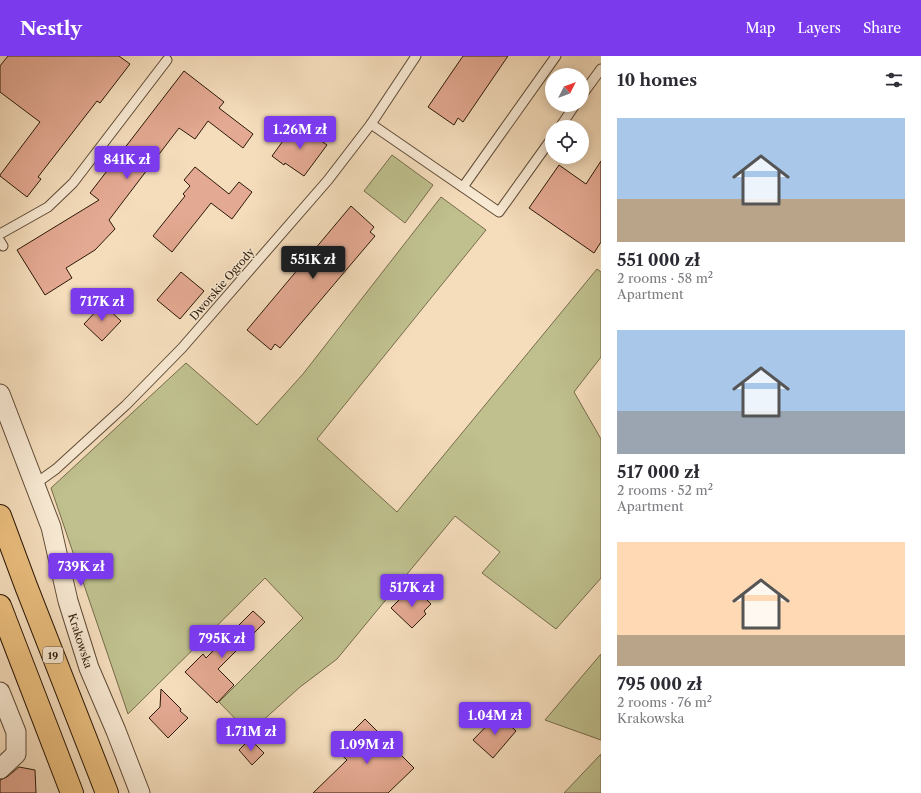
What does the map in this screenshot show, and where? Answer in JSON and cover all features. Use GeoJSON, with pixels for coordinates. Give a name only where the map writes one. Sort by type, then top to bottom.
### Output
{"type":"FeatureCollection","features":[{"type":"Feature","properties":{"kind":"main road","name":"19"},"geometry":{"type":"LineString","coordinates":[[0,516],[107,793]]}},
{"type":"Feature","properties":{"kind":"main road"},"geometry":{"type":"LineString","coordinates":[[0,606],[72,793]]}},
{"type":"Feature","properties":{"kind":"street","name":"Krakowska"},"geometry":{"type":"LineString","coordinates":[[0,394],[51,527],[68,601],[90,668],[140,793]]}},
{"type":"Feature","properties":{"kind":"street"},"geometry":{"type":"LineString","coordinates":[[0,692],[16,732],[16,754],[0,769]]}},
{"type":"Feature","properties":{"kind":"lane","name":"Dworskie Ogrody"},"geometry":{"type":"LineString","coordinates":[[35,484],[56,469],[126,405],[182,348],[328,180],[371,124],[416,56]]}},
{"type":"Feature","properties":{"kind":"lane"},"geometry":{"type":"LineString","coordinates":[[462,187],[556,56]]}},
{"type":"Feature","properties":{"kind":"lane"},"geometry":{"type":"LineString","coordinates":[[0,234],[48,207],[73,183],[167,60]]}},
{"type":"Feature","properties":{"kind":"lane"},"geometry":{"type":"LineString","coordinates":[[589,86],[601,69]]}},
{"type":"Feature","properties":{"kind":"lane"},"geometry":{"type":"LineString","coordinates":[[371,124],[499,212],[545,148]]}},
{"type":"Feature","properties":{"kind":"green space"},"geometry":{"type":"Polygon","coordinates":[[[392,155],[433,185],[405,223],[364,191],[392,155]]]}},
{"type":"Feature","properties":{"kind":"green space"},"geometry":{"type":"Polygon","coordinates":[[[441,197],[486,230],[317,439],[397,512],[597,269],[601,272],[601,357],[574,392],[601,439],[601,578],[556,629],[482,573],[500,552],[455,516],[337,659],[300,687],[249,733],[219,702],[303,618],[265,578],[128,714],[51,488],[186,363],[257,425],[303,374],[441,197]]]}},
{"type":"Feature","properties":{"kind":"green space"},"geometry":{"type":"Polygon","coordinates":[[[601,654],[601,740],[545,720],[601,654]]]}},
{"type":"Feature","properties":{"kind":"green space"},"geometry":{"type":"Polygon","coordinates":[[[601,754],[601,793],[564,793],[601,754]]]}},
{"type":"Feature","properties":{"kind":"building"},"geometry":{"type":"Polygon","coordinates":[[[8,56],[119,56],[130,64],[100,103],[97,101],[38,177],[41,179],[27,197],[0,176],[40,122],[0,92],[0,66],[8,56]]]}},
{"type":"Feature","properties":{"kind":"building"},"geometry":{"type":"Polygon","coordinates":[[[463,56],[508,56],[463,122],[458,118],[454,125],[428,107],[463,56]]]}},
{"type":"Feature","properties":{"kind":"building"},"geometry":{"type":"Polygon","coordinates":[[[184,71],[224,102],[219,108],[253,134],[243,148],[208,121],[195,139],[179,128],[109,220],[115,229],[95,250],[66,268],[72,278],[45,295],[17,250],[99,200],[90,193],[184,71]]]}},
{"type":"Feature","properties":{"kind":"building"},"geometry":{"type":"Polygon","coordinates":[[[296,123],[327,145],[304,176],[285,163],[284,165],[272,156],[296,123]]]}},
{"type":"Feature","properties":{"kind":"building"},"geometry":{"type":"Polygon","coordinates":[[[601,161],[601,242],[594,253],[529,208],[559,165],[586,184],[601,161]]]}},
{"type":"Feature","properties":{"kind":"building"},"geometry":{"type":"Polygon","coordinates":[[[195,167],[229,194],[239,182],[252,192],[232,219],[211,203],[172,252],[153,236],[185,196],[183,194],[190,186],[184,180],[195,167]]]}},
{"type":"Feature","properties":{"kind":"building"},"geometry":{"type":"Polygon","coordinates":[[[351,206],[374,227],[370,232],[375,236],[280,348],[275,344],[271,350],[247,330],[351,206]]]}},
{"type":"Feature","properties":{"kind":"building"},"geometry":{"type":"Polygon","coordinates":[[[181,272],[204,291],[180,319],[157,300],[181,272]]]}},
{"type":"Feature","properties":{"kind":"building"},"geometry":{"type":"Polygon","coordinates":[[[103,304],[121,321],[102,341],[84,324],[103,304]]]}},
{"type":"Feature","properties":{"kind":"building"},"geometry":{"type":"Polygon","coordinates":[[[415,588],[431,604],[424,611],[426,614],[412,628],[391,608],[406,593],[408,595],[415,588]]]}},
{"type":"Feature","properties":{"kind":"building"},"geometry":{"type":"Polygon","coordinates":[[[253,611],[265,622],[218,669],[234,685],[217,703],[185,672],[203,654],[206,658],[253,611]]]}},
{"type":"Feature","properties":{"kind":"building"},"geometry":{"type":"Polygon","coordinates":[[[161,689],[188,718],[168,738],[149,718],[160,707],[161,689]]]}},
{"type":"Feature","properties":{"kind":"building"},"geometry":{"type":"Polygon","coordinates":[[[498,714],[516,731],[493,758],[473,740],[498,714]]]}},
{"type":"Feature","properties":{"kind":"building"},"geometry":{"type":"Polygon","coordinates":[[[365,719],[414,768],[388,793],[313,793],[347,760],[335,749],[365,719]]]}},
{"type":"Feature","properties":{"kind":"building"},"geometry":{"type":"Polygon","coordinates":[[[249,740],[264,753],[252,765],[239,750],[249,740]]]}},
{"type":"Feature","properties":{"kind":"building"},"geometry":{"type":"Polygon","coordinates":[[[19,767],[35,770],[36,793],[0,793],[0,780],[7,777],[19,767]]]}}]}
